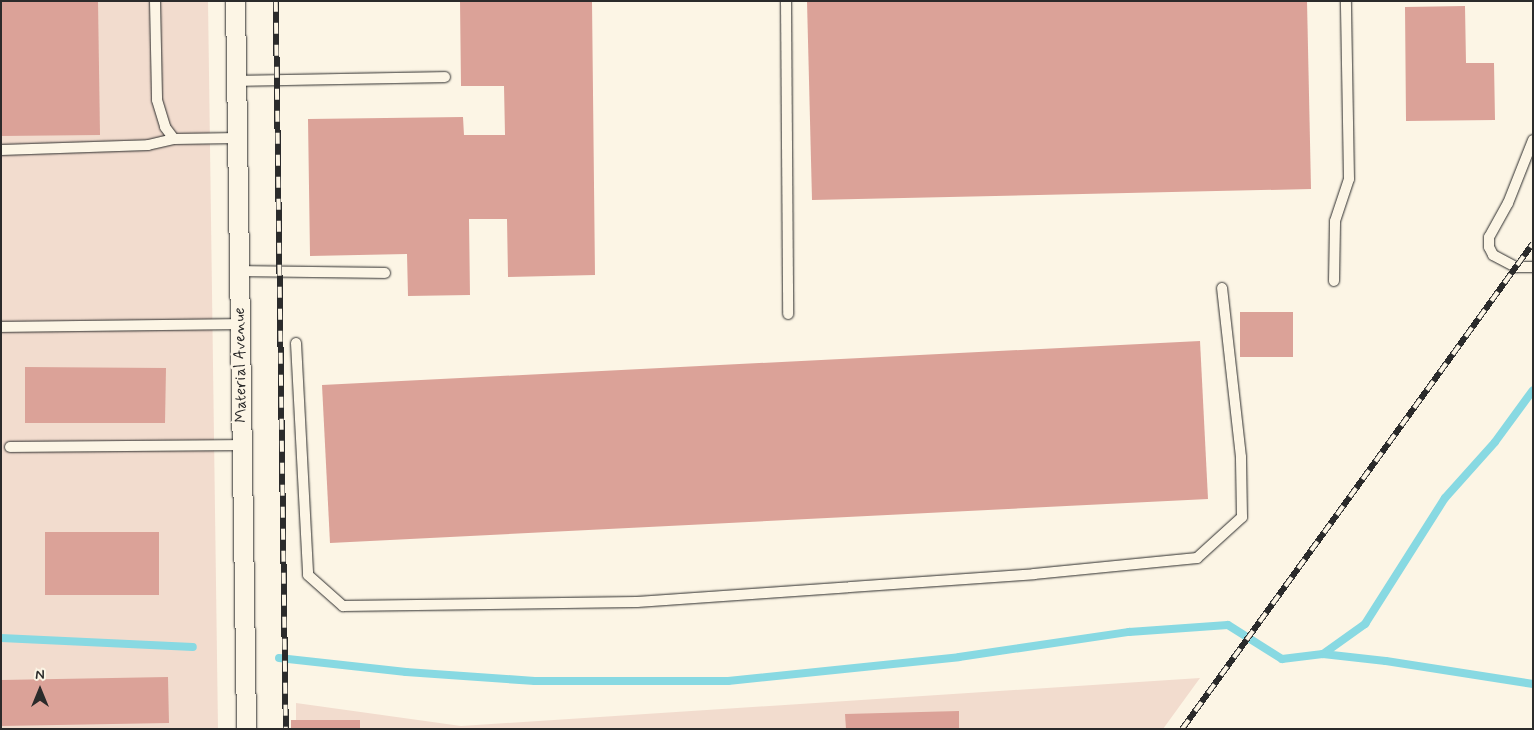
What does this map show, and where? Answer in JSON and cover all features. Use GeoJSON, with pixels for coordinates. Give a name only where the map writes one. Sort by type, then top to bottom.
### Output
{"type":"FeatureCollection","features":[{"type":"Feature","properties":{"kind":"street","name":"Material Avenue"},"geometry":{"type":"LineString","coordinates":[[235,1],[246,729]]}},
{"type":"Feature","properties":{"kind":"lane"},"geometry":{"type":"LineString","coordinates":[[155,1],[157,100],[165,127],[174,140]]}},
{"type":"Feature","properties":{"kind":"lane"},"geometry":{"type":"LineString","coordinates":[[786,1],[788,314]]}},
{"type":"Feature","properties":{"kind":"lane"},"geometry":{"type":"LineString","coordinates":[[1334,281],[1335,221],[1349,179],[1346,1]]}},
{"type":"Feature","properties":{"kind":"lane"},"geometry":{"type":"LineString","coordinates":[[237,81],[445,77]]}},
{"type":"Feature","properties":{"kind":"lane"},"geometry":{"type":"LineString","coordinates":[[1,150],[148,145],[174,140],[238,138]]}},
{"type":"Feature","properties":{"kind":"lane"},"geometry":{"type":"LineString","coordinates":[[1533,140],[1508,203],[1489,237],[1489,247],[1493,255],[1516,266],[1533,267]]}},
{"type":"Feature","properties":{"kind":"lane"},"geometry":{"type":"LineString","coordinates":[[240,271],[385,272]]}},
{"type":"Feature","properties":{"kind":"lane"},"geometry":{"type":"LineString","coordinates":[[296,343],[308,575],[343,606],[637,602],[1034,574],[1197,558],[1242,517],[1241,457],[1222,288]]}},
{"type":"Feature","properties":{"kind":"lane"},"geometry":{"type":"LineString","coordinates":[[1,327],[241,324]]}},
{"type":"Feature","properties":{"kind":"lane"},"geometry":{"type":"LineString","coordinates":[[10,447],[243,445]]}},
{"type":"Feature","properties":{"kind":"shaded area"},"geometry":{"type":"Polygon","coordinates":[[[1,1],[208,1],[218,729],[1,729],[1,1]]]}},
{"type":"Feature","properties":{"kind":"shaded area"},"geometry":{"type":"Polygon","coordinates":[[[1200,678],[1163,729],[296,729],[296,703],[461,726],[1200,678]]]}},
{"type":"Feature","properties":{"kind":"building"},"geometry":{"type":"Polygon","coordinates":[[[1,1],[98,1],[100,135],[1,136],[1,1]]]}},
{"type":"Feature","properties":{"kind":"building"},"geometry":{"type":"Polygon","coordinates":[[[460,1],[592,1],[595,275],[508,277],[507,219],[469,219],[470,295],[408,296],[407,254],[310,256],[308,119],[463,117],[464,135],[505,135],[504,86],[461,86],[460,1]]]}},
{"type":"Feature","properties":{"kind":"building"},"geometry":{"type":"Polygon","coordinates":[[[807,1],[1307,1],[1311,189],[812,200],[807,1]]]}},
{"type":"Feature","properties":{"kind":"building"},"geometry":{"type":"Polygon","coordinates":[[[1465,6],[1466,63],[1494,63],[1495,120],[1406,121],[1405,7],[1465,6]]]}},
{"type":"Feature","properties":{"kind":"building"},"geometry":{"type":"Polygon","coordinates":[[[1240,312],[1293,312],[1293,357],[1240,357],[1240,312]]]}},
{"type":"Feature","properties":{"kind":"building"},"geometry":{"type":"Polygon","coordinates":[[[1200,341],[1208,499],[330,543],[322,385],[1200,341]]]}},
{"type":"Feature","properties":{"kind":"building"},"geometry":{"type":"Polygon","coordinates":[[[25,367],[166,368],[165,423],[25,423],[25,367]]]}},
{"type":"Feature","properties":{"kind":"building"},"geometry":{"type":"Polygon","coordinates":[[[45,532],[159,532],[159,595],[45,595],[45,532]]]}},
{"type":"Feature","properties":{"kind":"building"},"geometry":{"type":"Polygon","coordinates":[[[168,677],[169,723],[1,726],[1,680],[168,677]]]}},
{"type":"Feature","properties":{"kind":"building"},"geometry":{"type":"Polygon","coordinates":[[[959,711],[959,729],[846,729],[845,714],[959,711]]]}},
{"type":"Feature","properties":{"kind":"building"},"geometry":{"type":"Polygon","coordinates":[[[291,720],[360,720],[360,729],[291,729],[291,720]]]}},
{"type":"Feature","properties":{"kind":"waterway"},"geometry":{"type":"LineString","coordinates":[[1323,654],[1365,624],[1445,498],[1495,442],[1533,390]]}},
{"type":"Feature","properties":{"kind":"waterway"},"geometry":{"type":"LineString","coordinates":[[279,658],[406,672],[535,681],[728,681],[959,657],[1129,632],[1228,625],[1282,659],[1323,654],[1386,661],[1533,684]]}},
{"type":"Feature","properties":{"kind":"waterway"},"geometry":{"type":"LineString","coordinates":[[1,638],[193,647]]}},
{"type":"Feature","properties":{"kind":"railway"},"geometry":{"type":"LineString","coordinates":[[276,1],[286,729]]}},
{"type":"Feature","properties":{"kind":"railway"},"geometry":{"type":"LineString","coordinates":[[1182,729],[1533,243]]}}]}
